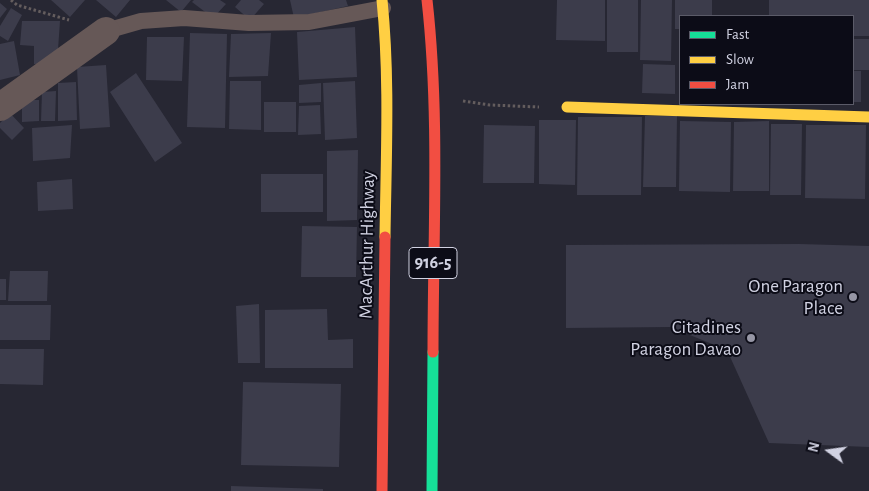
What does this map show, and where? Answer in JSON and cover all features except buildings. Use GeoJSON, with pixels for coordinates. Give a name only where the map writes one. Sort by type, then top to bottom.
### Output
{"type":"FeatureCollection","features":[{"type":"Feature","properties":{"kind":"main road","name":"916-5"},"geometry":{"type":"LineString","coordinates":[[427,0],[431,36],[434,121],[432,491]]}},
{"type":"Feature","properties":{"kind":"main road","name":"MacArthur Highway"},"geometry":{"type":"LineString","coordinates":[[382,491],[386,110],[386,38],[383,4]]}},
{"type":"Feature","properties":{"kind":"main road"},"geometry":{"type":"LineString","coordinates":[[567,107],[869,117]]}},
{"type":"Feature","properties":{"kind":"street"},"geometry":{"type":"LineString","coordinates":[[0,107],[106,31]]}},
{"type":"Feature","properties":{"kind":"lane"},"geometry":{"type":"LineString","coordinates":[[106,31],[141,21],[184,18],[248,23],[309,22],[383,4]]}},
{"type":"Feature","properties":{"kind":"path"},"geometry":{"type":"LineString","coordinates":[[10,0],[17,5],[106,31]]}},
{"type":"Feature","properties":{"kind":"path"},"geometry":{"type":"LineString","coordinates":[[455,100],[490,105],[567,107]]}},
{"type":"Feature","properties":{"kind":"traffic: fast"},"geometry":{"type":"LineString","coordinates":[[432,491],[433,352]]}},
{"type":"Feature","properties":{"kind":"traffic: slow"},"geometry":{"type":"LineString","coordinates":[[382,0],[387,89],[385,237]]}},
{"type":"Feature","properties":{"kind":"traffic: slow"},"geometry":{"type":"LineString","coordinates":[[567,107],[869,117]]}},
{"type":"Feature","properties":{"kind":"traffic: jam"},"geometry":{"type":"LineString","coordinates":[[427,0],[435,132],[433,352]]}},
{"type":"Feature","properties":{"kind":"traffic: jam"},"geometry":{"type":"LineString","coordinates":[[382,491],[385,237]]}},
{"type":"Feature","properties":{"kind":"place","name":"One Paragon Place"},"geometry":{"type":"Point","coordinates":[853,297]}},
{"type":"Feature","properties":{"kind":"place","name":"Citadines Paragon Davao"},"geometry":{"type":"Point","coordinates":[751,338]}}]}
